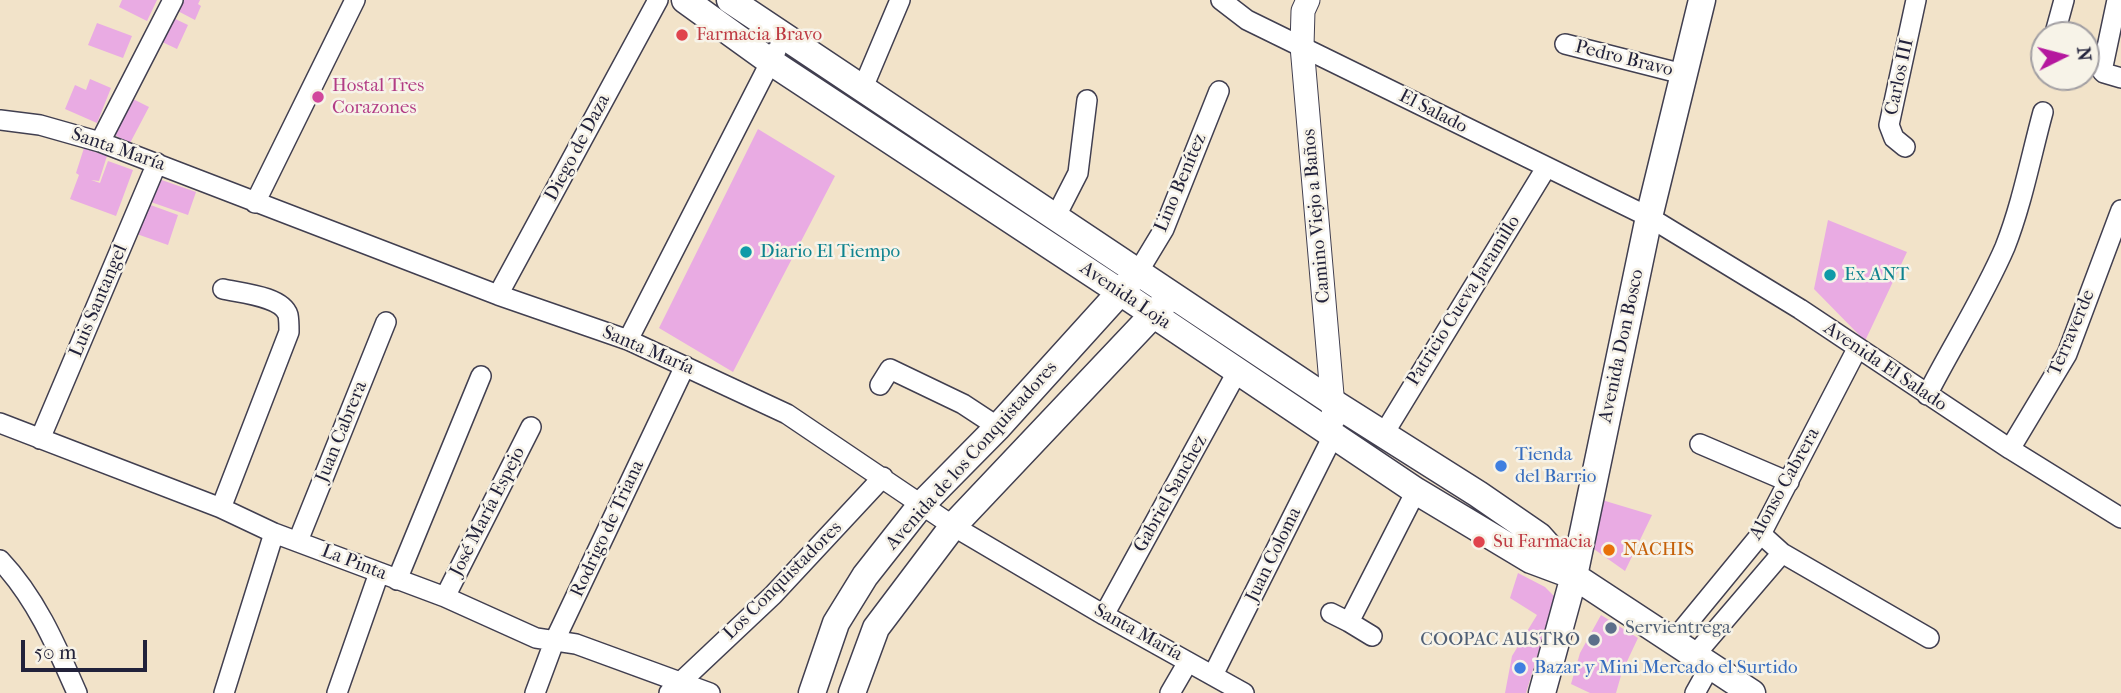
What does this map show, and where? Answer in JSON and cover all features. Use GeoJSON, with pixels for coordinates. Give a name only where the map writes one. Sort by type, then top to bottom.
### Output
{"type":"FeatureCollection","features":[{"type":"Feature","properties":{"kind":"main road","name":"Avenida Loja"},"geometry":{"type":"LineString","coordinates":[[685,0],[730,7],[783,37],[1334,403],[1478,494],[1539,536],[1574,576]]}},
{"type":"Feature","properties":{"kind":"main road","name":"Avenida Don Bosco"},"geometry":{"type":"LineString","coordinates":[[1542,693],[1574,576],[1649,217],[1702,0]]}},
{"type":"Feature","properties":{"kind":"main road","name":"Avenida Loja"},"geometry":{"type":"LineString","coordinates":[[730,7],[771,62],[1416,491],[1531,560],[1574,576],[1752,693]]}},
{"type":"Feature","properties":{"kind":"main road","name":"Avenida de los Conquistadores"},"geometry":{"type":"LineString","coordinates":[[812,693],[836,623],[865,576],[921,505],[998,427],[1138,272]]}},
{"type":"Feature","properties":{"kind":"main road","name":"Avenida de los Conquistadores"},"geometry":{"type":"LineString","coordinates":[[852,693],[876,628],[953,526],[1172,295]]}},
{"type":"Feature","properties":{"kind":"street"},"geometry":{"type":"LineString","coordinates":[[100,142],[173,0]]}},
{"type":"Feature","properties":{"kind":"street"},"geometry":{"type":"LineString","coordinates":[[255,203],[355,0]]}},
{"type":"Feature","properties":{"kind":"street","name":"Diego de Daza"},"geometry":{"type":"LineString","coordinates":[[498,295],[658,0]]}},
{"type":"Feature","properties":{"kind":"street"},"geometry":{"type":"LineString","coordinates":[[862,89],[900,0]]}},
{"type":"Feature","properties":{"kind":"street","name":"El Salado"},"geometry":{"type":"LineString","coordinates":[[1221,0],[1247,20],[1649,217]]}},
{"type":"Feature","properties":{"kind":"street","name":"Camino Viejo a Baños"},"geometry":{"type":"LineString","coordinates":[[1308,0],[1303,11],[1302,46],[1334,403],[1334,434]]}},
{"type":"Feature","properties":{"kind":"street","name":"Carlos III"},"geometry":{"type":"LineString","coordinates":[[1905,147],[1894,138],[1889,125],[1916,0]]}},
{"type":"Feature","properties":{"kind":"street"},"geometry":{"type":"LineString","coordinates":[[2058,21],[2064,0]]}},
{"type":"Feature","properties":{"kind":"street"},"geometry":{"type":"LineString","coordinates":[[2117,0],[2102,71],[2104,74],[2121,78]]}},
{"type":"Feature","properties":{"kind":"street"},"geometry":{"type":"LineString","coordinates":[[628,340],[783,37]]}},
{"type":"Feature","properties":{"kind":"street","name":"Pedro Bravo"},"geometry":{"type":"LineString","coordinates":[[1565,44],[1683,74]]}},
{"type":"Feature","properties":{"kind":"street","name":"Lino Benítez"},"geometry":{"type":"LineString","coordinates":[[1138,272],[1164,229],[1219,90]]}},
{"type":"Feature","properties":{"kind":"street"},"geometry":{"type":"LineString","coordinates":[[1056,216],[1078,173],[1087,100]]}},
{"type":"Feature","properties":{"kind":"street"},"geometry":{"type":"LineString","coordinates":[[1927,395],[2003,250],[2011,230],[2043,112]]}},
{"type":"Feature","properties":{"kind":"street","name":"Santa María"},"geometry":{"type":"LineString","coordinates":[[0,120],[40,125],[100,142],[498,295],[628,340],[685,366],[788,414],[953,526],[1244,693]]}},
{"type":"Feature","properties":{"kind":"street","name":"Luis Santangel"},"geometry":{"type":"LineString","coordinates":[[40,439],[157,163]]}},
{"type":"Feature","properties":{"kind":"street","name":"Patricio Cueva Jaramillo"},"geometry":{"type":"LineString","coordinates":[[1383,435],[1546,168]]}},
{"type":"Feature","properties":{"kind":"street","name":"Terraverde"},"geometry":{"type":"LineString","coordinates":[[2010,449],[2067,354],[2121,210]]}},
{"type":"Feature","properties":{"kind":"street","name":"Avenida El Salado"},"geometry":{"type":"LineString","coordinates":[[1649,217],[1800,309],[2010,449],[2117,515]]}},
{"type":"Feature","properties":{"kind":"street"},"geometry":{"type":"LineString","coordinates":[[221,508],[289,332],[288,316],[284,308],[273,300],[223,289]]}},
{"type":"Feature","properties":{"kind":"street","name":"Juan Cabrera"},"geometry":{"type":"LineString","coordinates":[[298,541],[386,322]]}},
{"type":"Feature","properties":{"kind":"street","name":"Alonso Cabrera"},"geometry":{"type":"LineString","coordinates":[[1693,654],[1789,482],[1857,349]]}},
{"type":"Feature","properties":{"kind":"street","name":"Rodrigo de Triana"},"geometry":{"type":"LineString","coordinates":[[534,693],[554,642],[685,366]]}},
{"type":"Feature","properties":{"kind":"street"},"geometry":{"type":"LineString","coordinates":[[880,385],[890,369],[963,404],[998,427]]}},
{"type":"Feature","properties":{"kind":"street","name":"Gabriel Sanchez"},"geometry":{"type":"LineString","coordinates":[[1104,615],[1237,372]]}},
{"type":"Feature","properties":{"kind":"street"},"geometry":{"type":"LineString","coordinates":[[337,693],[481,376]]}},
{"type":"Feature","properties":{"kind":"street","name":"La Pinta"},"geometry":{"type":"LineString","coordinates":[[0,423],[221,508],[274,533],[445,597],[536,638],[576,643],[675,688],[710,693]]}},
{"type":"Feature","properties":{"kind":"street","name":"José María Espejo"},"geometry":{"type":"LineString","coordinates":[[445,597],[531,426]]}},
{"type":"Feature","properties":{"kind":"street","name":"Juan Coloma"},"geometry":{"type":"LineString","coordinates":[[1213,675],[1334,434]]}},
{"type":"Feature","properties":{"kind":"street"},"geometry":{"type":"LineString","coordinates":[[1700,444],[1789,482]]}},
{"type":"Feature","properties":{"kind":"street","name":"Los Conquistadores"},"geometry":{"type":"LineString","coordinates":[[675,688],[773,595],[883,477]]}},
{"type":"Feature","properties":{"kind":"street"},"geometry":{"type":"LineString","coordinates":[[1349,622],[1416,491]]}},
{"type":"Feature","properties":{"kind":"street"},"geometry":{"type":"LineString","coordinates":[[2117,515],[2121,494]]}},
{"type":"Feature","properties":{"kind":"street"},"geometry":{"type":"LineString","coordinates":[[224,693],[274,533]]}},
{"type":"Feature","properties":{"kind":"street"},"geometry":{"type":"LineString","coordinates":[[1761,534],[1782,553],[1930,638]]}},
{"type":"Feature","properties":{"kind":"street","name":"Alonso Cabrera"},"geometry":{"type":"LineString","coordinates":[[1693,654],[1782,553]]}},
{"type":"Feature","properties":{"kind":"street"},"geometry":{"type":"LineString","coordinates":[[0,560],[19,581],[51,633],[77,693]]}},
{"type":"Feature","properties":{"kind":"street"},"geometry":{"type":"LineString","coordinates":[[1331,613],[1372,636]]}},
{"type":"Feature","properties":{"kind":"street"},"geometry":{"type":"LineString","coordinates":[[1693,654],[1695,693]]}},
{"type":"Feature","properties":{"kind":"street"},"geometry":{"type":"LineString","coordinates":[[1171,693],[1188,662]]}},
{"type":"Feature","properties":{"kind":"building"},"geometry":{"type":"Polygon","coordinates":[[[122,0],[157,0],[147,21],[119,7],[122,0]]]}},
{"type":"Feature","properties":{"kind":"building"},"geometry":{"type":"Polygon","coordinates":[[[176,0],[200,0],[198,4],[201,6],[195,20],[172,8],[176,0]]]}},
{"type":"Feature","properties":{"kind":"building"},"geometry":{"type":"Polygon","coordinates":[[[167,15],[188,25],[177,49],[156,39],[167,15]]]}},
{"type":"Feature","properties":{"kind":"building"},"geometry":{"type":"Polygon","coordinates":[[[97,23],[132,36],[123,58],[88,45],[97,23]]]}},
{"type":"Feature","properties":{"kind":"building"},"geometry":{"type":"Polygon","coordinates":[[[90,79],[111,88],[97,123],[65,109],[75,85],[86,90],[90,79]]]}},
{"type":"Feature","properties":{"kind":"building"},"geometry":{"type":"Polygon","coordinates":[[[127,96],[149,107],[129,145],[114,134],[127,96]]]}},
{"type":"Feature","properties":{"kind":"building","name":"Diario El Tiempo"},"geometry":{"type":"Polygon","coordinates":[[[758,129],[835,176],[733,372],[659,328],[758,129]]]}},
{"type":"Feature","properties":{"kind":"building"},"geometry":{"type":"Polygon","coordinates":[[[84,148],[107,156],[99,181],[91,180],[100,183],[108,161],[133,170],[116,216],[70,199],[79,175],[76,173],[84,148]]]}},
{"type":"Feature","properties":{"kind":"building"},"geometry":{"type":"Polygon","coordinates":[[[156,178],[196,192],[188,215],[148,201],[156,178]]]}},
{"type":"Feature","properties":{"kind":"building"},"geometry":{"type":"Polygon","coordinates":[[[145,203],[178,215],[168,245],[134,233],[145,203]]]}},
{"type":"Feature","properties":{"kind":"building"},"geometry":{"type":"Polygon","coordinates":[[[1828,220],[1907,252],[1865,341],[1814,289],[1828,220]]]}},
{"type":"Feature","properties":{"kind":"building"},"geometry":{"type":"Polygon","coordinates":[[[1602,500],[1652,515],[1625,571],[1591,547],[1602,500]]]}},
{"type":"Feature","properties":{"kind":"building"},"geometry":{"type":"Polygon","coordinates":[[[1518,573],[1545,587],[1555,597],[1526,693],[1505,693],[1512,656],[1537,615],[1510,598],[1518,573]]]}},
{"type":"Feature","properties":{"kind":"building"},"geometry":{"type":"Polygon","coordinates":[[[1601,615],[1638,638],[1622,672],[1616,693],[1590,693],[1571,684],[1580,653],[1601,615]]]}},
{"type":"Feature","properties":{"kind":"place","name":"Farmacia Bravo"},"geometry":{"type":"Point","coordinates":[682,35]}},
{"type":"Feature","properties":{"kind":"place","name":"Hostal Tres Corazones"},"geometry":{"type":"Point","coordinates":[318,97]}},
{"type":"Feature","properties":{"kind":"place","name":"Diario El Tiempo"},"geometry":{"type":"Point","coordinates":[746,252]}},
{"type":"Feature","properties":{"kind":"place","name":"Ex ANT"},"geometry":{"type":"Point","coordinates":[1830,275]}},
{"type":"Feature","properties":{"kind":"place","name":"Tienda del Barrio"},"geometry":{"type":"Point","coordinates":[1501,466]}},
{"type":"Feature","properties":{"kind":"place","name":"Su Farmacia"},"geometry":{"type":"Point","coordinates":[1479,542]}},
{"type":"Feature","properties":{"kind":"place","name":"NACHIS"},"geometry":{"type":"Point","coordinates":[1609,550]}},
{"type":"Feature","properties":{"kind":"place","name":"Servientrega"},"geometry":{"type":"Point","coordinates":[1611,628]}},
{"type":"Feature","properties":{"kind":"place","name":"COOPAC AUSTRO"},"geometry":{"type":"Point","coordinates":[1594,640]}},
{"type":"Feature","properties":{"kind":"place","name":"Bazar y Mini Mercado el Surtido"},"geometry":{"type":"Point","coordinates":[1520,668]}}]}
